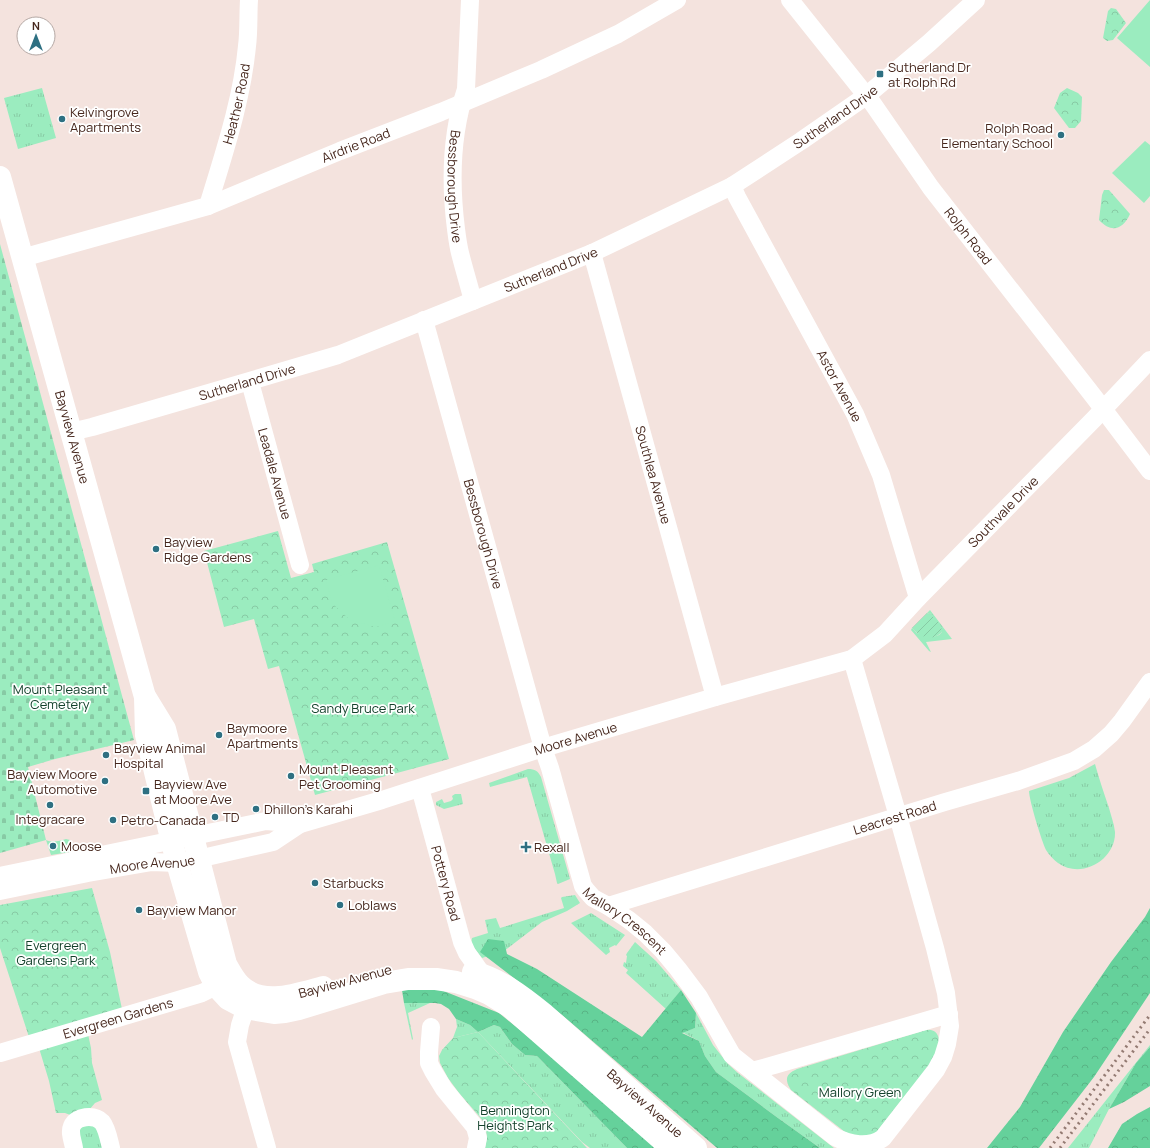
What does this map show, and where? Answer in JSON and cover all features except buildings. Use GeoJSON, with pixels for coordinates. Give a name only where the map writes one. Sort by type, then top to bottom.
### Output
{"type":"FeatureCollection","features":[{"type":"Feature","properties":{"kind":"main road","name":"Bayview Avenue"},"geometry":{"type":"LineString","coordinates":[[0,177],[145,697],[146,735],[177,863],[208,972],[224,981],[241,985],[248,1000],[274,1013],[299,1009],[384,983],[408,979],[436,979],[456,982],[475,988],[489,994],[510,1007],[671,1148]]}},
{"type":"Feature","properties":{"kind":"main road","name":"Bayview Avenue"},"geometry":{"type":"LineString","coordinates":[[145,697],[165,729],[226,964],[224,981]]}},
{"type":"Feature","properties":{"kind":"main road","name":"Bayview Avenue"},"geometry":{"type":"LineString","coordinates":[[248,1000],[303,993],[383,969],[409,965],[438,965],[460,968],[482,974],[504,985],[543,1013],[696,1148]]}},
{"type":"Feature","properties":{"kind":"street","name":"Heather Road"},"geometry":{"type":"LineString","coordinates":[[208,206],[233,122],[241,84],[247,46],[249,0]]}},
{"type":"Feature","properties":{"kind":"street","name":"Bessborough Drive"},"geometry":{"type":"LineString","coordinates":[[470,0],[466,89],[461,102],[453,148],[452,184],[454,215],[460,252],[473,301]]}},
{"type":"Feature","properties":{"kind":"street","name":"Airdrie Road"},"geometry":{"type":"LineString","coordinates":[[22,258],[208,206],[541,70],[618,34],[677,0]]}},
{"type":"Feature","properties":{"kind":"street","name":"Rolph Road"},"geometry":{"type":"LineString","coordinates":[[790,0],[866,96],[931,188],[1150,471]]}},
{"type":"Feature","properties":{"kind":"street","name":"Sutherland Drive"},"geometry":{"type":"LineString","coordinates":[[71,432],[250,382],[338,355],[592,253],[732,186],[801,141],[866,96],[929,43],[976,0]]}},
{"type":"Feature","properties":{"kind":"street","name":"Astor Avenue"},"geometry":{"type":"LineString","coordinates":[[732,186],[855,414],[880,475],[918,598]]}},
{"type":"Feature","properties":{"kind":"street","name":"Southlea Avenue"},"geometry":{"type":"LineString","coordinates":[[592,253],[715,697]]}},
{"type":"Feature","properties":{"kind":"street","name":"Bessborough Drive"},"geometry":{"type":"LineString","coordinates":[[424,320],[543,748]]}},
{"type":"Feature","properties":{"kind":"street","name":"Southvale Drive"},"geometry":{"type":"LineString","coordinates":[[852,659],[885,634],[918,598],[1150,360]]}},
{"type":"Feature","properties":{"kind":"street","name":"Leadale Avenue"},"geometry":{"type":"LineString","coordinates":[[250,382],[300,565]]}},
{"type":"Feature","properties":{"kind":"street","name":"Moore Avenue"},"geometry":{"type":"LineString","coordinates":[[0,876],[152,862],[177,863],[273,842],[300,824],[363,806],[543,748],[715,697],[852,659]]}},
{"type":"Feature","properties":{"kind":"street","name":"Mallory Crescent"},"geometry":{"type":"LineString","coordinates":[[543,748],[583,886],[586,890],[593,898],[629,920],[663,951],[698,997],[732,1055],[835,1137],[852,1145],[864,1147],[870,1146],[880,1142],[936,1070],[943,1057],[950,1026],[946,993],[934,948],[898,816],[852,659]]}},
{"type":"Feature","properties":{"kind":"street","name":"Leacrest Road"},"geometry":{"type":"LineString","coordinates":[[608,906],[898,816],[1018,781],[1074,761],[1094,749],[1111,734],[1150,682]]}},
{"type":"Feature","properties":{"kind":"street","name":"Pottery Road"},"geometry":{"type":"LineString","coordinates":[[420,788],[462,942],[466,953],[482,974]]}},
{"type":"Feature","properties":{"kind":"street","name":"Moore Avenue"},"geometry":{"type":"LineString","coordinates":[[0,891],[193,836],[266,821],[300,824]]}},
{"type":"Feature","properties":{"kind":"street","name":"Evergreen Gardens"},"geometry":{"type":"LineString","coordinates":[[0,1053],[202,993],[224,981]]}},
{"type":"Feature","properties":{"kind":"street"},"geometry":{"type":"LineString","coordinates":[[248,1000],[240,1025],[237,1042],[267,1148]]}},
{"type":"Feature","properties":{"kind":"street"},"geometry":{"type":"LineString","coordinates":[[752,1071],[948,1014]]}},
{"type":"Feature","properties":{"kind":"street"},"geometry":{"type":"LineString","coordinates":[[431,1027],[429,1063],[444,1089],[475,1127],[478,1138],[476,1148]]}},
{"type":"Feature","properties":{"kind":"street"},"geometry":{"type":"LineString","coordinates":[[74,1148],[71,1133],[72,1126],[78,1120],[93,1117],[98,1118],[105,1127],[111,1148]]}},
{"type":"Feature","properties":{"kind":"green space"},"geometry":{"type":"Polygon","coordinates":[[[1150,0],[1150,67],[1117,38],[1150,0]]]}},
{"type":"Feature","properties":{"kind":"green space"},"geometry":{"type":"Polygon","coordinates":[[[1111,8],[1116,9],[1126,23],[1113,40],[1107,41],[1103,38],[1108,11],[1111,8]]]}},
{"type":"Feature","properties":{"kind":"green space"},"geometry":{"type":"Polygon","coordinates":[[[42,88],[56,138],[18,149],[4,98],[42,88]]]}},
{"type":"Feature","properties":{"kind":"green space"},"geometry":{"type":"Polygon","coordinates":[[[1067,88],[1078,93],[1082,97],[1081,121],[1075,128],[1069,128],[1054,108],[1060,93],[1067,88]]]}},
{"type":"Feature","properties":{"kind":"green space"},"geometry":{"type":"Polygon","coordinates":[[[1145,141],[1150,145],[1150,196],[1144,203],[1112,173],[1145,141]]]}},
{"type":"Feature","properties":{"kind":"green space"},"geometry":{"type":"Polygon","coordinates":[[[1104,190],[1109,190],[1130,214],[1124,224],[1116,228],[1108,227],[1099,220],[1104,190]]]}},
{"type":"Feature","properties":{"kind":"green space","name":"Mount Pleasant Cemetery"},"geometry":{"type":"Polygon","coordinates":[[[0,244],[134,740],[28,767],[46,840],[0,853],[0,244]]]}},
{"type":"Feature","properties":{"kind":"green space","name":"Sandy Bruce Park"},"geometry":{"type":"Polygon","coordinates":[[[278,531],[291,578],[314,572],[312,564],[387,542],[449,759],[315,795],[279,666],[268,669],[254,619],[224,627],[204,551],[278,531]]]}},
{"type":"Feature","properties":{"kind":"green space"},"geometry":{"type":"Polygon","coordinates":[[[379,565],[395,621],[376,627],[350,620],[332,603],[326,580],[379,565]]]}},
{"type":"Feature","properties":{"kind":"green space"},"geometry":{"type":"Polygon","coordinates":[[[930,610],[952,639],[926,642],[931,652],[911,630],[912,628],[917,633],[933,637],[942,632],[931,614],[927,613],[930,610]]]}},
{"type":"Feature","properties":{"kind":"green space"},"geometry":{"type":"Polygon","coordinates":[[[927,613],[931,614],[941,626],[942,632],[930,638],[922,636],[912,628],[927,613]]]}},
{"type":"Feature","properties":{"kind":"green space"},"geometry":{"type":"Polygon","coordinates":[[[1095,764],[1114,826],[1114,842],[1110,851],[1096,864],[1087,868],[1067,868],[1056,862],[1046,850],[1036,821],[1029,791],[1069,778],[1095,764]]]}},
{"type":"Feature","properties":{"kind":"green space"},"geometry":{"type":"Polygon","coordinates":[[[528,769],[533,769],[539,773],[541,777],[570,879],[558,884],[527,777],[490,787],[489,783],[528,769]]]}},
{"type":"Feature","properties":{"kind":"green space"},"geometry":{"type":"Polygon","coordinates":[[[455,794],[461,794],[463,804],[444,809],[436,805],[436,802],[442,799],[444,803],[451,801],[453,799],[452,796],[455,794]]]}},
{"type":"Feature","properties":{"kind":"green space"},"geometry":{"type":"Polygon","coordinates":[[[66,839],[70,840],[70,852],[51,855],[46,840],[54,842],[66,839]]]}},
{"type":"Feature","properties":{"kind":"green space","name":"Evergreen Gardens Park"},"geometry":{"type":"Polygon","coordinates":[[[92,888],[110,952],[122,1009],[29,1037],[0,948],[0,905],[92,888]]]}},
{"type":"Feature","properties":{"kind":"green space"},"geometry":{"type":"Polygon","coordinates":[[[575,895],[580,903],[567,911],[542,922],[504,951],[482,958],[471,944],[472,938],[488,933],[485,920],[496,918],[500,928],[564,908],[561,898],[575,895]]]}},
{"type":"Feature","properties":{"kind":"green space"},"geometry":{"type":"Polygon","coordinates":[[[1150,908],[1150,993],[1094,1077],[1039,1148],[987,1148],[1020,1107],[1063,1032],[1150,908]]]}},
{"type":"Feature","properties":{"kind":"green space"},"geometry":{"type":"Polygon","coordinates":[[[591,913],[625,935],[616,946],[615,945],[609,948],[610,952],[606,955],[571,923],[591,913]]]}},
{"type":"Feature","properties":{"kind":"green space"},"geometry":{"type":"Polygon","coordinates":[[[488,939],[504,941],[507,954],[537,969],[642,1037],[681,990],[696,1013],[695,1028],[682,1033],[699,1041],[705,1056],[716,1072],[820,1148],[717,1148],[562,1015],[480,952],[488,939]]]}},
{"type":"Feature","properties":{"kind":"green space"},"geometry":{"type":"Polygon","coordinates":[[[635,942],[656,961],[681,990],[666,1009],[626,973],[628,970],[623,966],[624,962],[626,963],[626,955],[635,942]]]}},
{"type":"Feature","properties":{"kind":"green space"},"geometry":{"type":"Polygon","coordinates":[[[402,990],[441,990],[499,1013],[564,1066],[656,1148],[627,1148],[537,1056],[525,1055],[512,1044],[500,1027],[494,1025],[478,1032],[470,1025],[456,1019],[449,1009],[441,1004],[404,1003],[402,990]]]}},
{"type":"Feature","properties":{"kind":"green space"},"geometry":{"type":"Polygon","coordinates":[[[404,1003],[430,1003],[408,1013],[412,1040],[404,1003]]]}},
{"type":"Feature","properties":{"kind":"green space"},"geometry":{"type":"Polygon","coordinates":[[[696,1013],[713,1045],[728,1064],[834,1148],[820,1148],[716,1072],[705,1056],[699,1041],[682,1032],[695,1028],[696,1013]]]}},
{"type":"Feature","properties":{"kind":"green space"},"geometry":{"type":"Polygon","coordinates":[[[456,1019],[470,1025],[478,1032],[453,1038],[457,1027],[456,1019]]]}},
{"type":"Feature","properties":{"kind":"green space"},"geometry":{"type":"Polygon","coordinates":[[[494,1025],[500,1027],[512,1044],[525,1055],[537,1056],[627,1148],[590,1148],[582,1142],[478,1032],[494,1025]]]}},
{"type":"Feature","properties":{"kind":"green space","name":"Mallory Green"},"geometry":{"type":"Polygon","coordinates":[[[926,1030],[936,1032],[938,1036],[939,1046],[935,1056],[926,1070],[875,1134],[860,1137],[845,1132],[791,1090],[787,1083],[788,1075],[797,1069],[926,1030]]]}},
{"type":"Feature","properties":{"kind":"green space","name":"Bennington Heights Park"},"geometry":{"type":"Polygon","coordinates":[[[478,1032],[587,1148],[485,1148],[487,1137],[485,1124],[448,1078],[440,1063],[439,1056],[442,1050],[453,1038],[478,1032]]]}},
{"type":"Feature","properties":{"kind":"green space"},"geometry":{"type":"Polygon","coordinates":[[[88,1034],[92,1063],[102,1100],[95,1103],[89,1110],[73,1116],[65,1113],[56,1113],[49,1081],[39,1048],[88,1034]]]}},
{"type":"Feature","properties":{"kind":"green space"},"geometry":{"type":"Polygon","coordinates":[[[1150,1045],[1150,1047],[1136,1063],[1109,1109],[1089,1148],[1068,1148],[1150,1045]]]}},
{"type":"Feature","properties":{"kind":"green space"},"geometry":{"type":"Polygon","coordinates":[[[1150,1047],[1150,1086],[1124,1102],[1109,1109],[1136,1063],[1150,1047]]]}},
{"type":"Feature","properties":{"kind":"green space"},"geometry":{"type":"Polygon","coordinates":[[[1150,1107],[1150,1148],[1108,1148],[1122,1124],[1150,1107]]]}},
{"type":"Feature","properties":{"kind":"green space"},"geometry":{"type":"Polygon","coordinates":[[[95,1124],[105,1148],[79,1148],[76,1138],[81,1126],[95,1124]]]}},
{"type":"Feature","properties":{"kind":"railway"},"geometry":{"type":"LineString","coordinates":[[1050,1148],[1150,1015]]}},
{"type":"Feature","properties":{"kind":"railway"},"geometry":{"type":"LineString","coordinates":[[1060,1148],[1150,1029]]}},
{"type":"Feature","properties":{"kind":"place","name":"Sutherland Dr at Rolph Rd"},"geometry":{"type":"Point","coordinates":[880,74]}},
{"type":"Feature","properties":{"kind":"place","name":"Kelvingrove Apartments"},"geometry":{"type":"Point","coordinates":[62,119]}},
{"type":"Feature","properties":{"kind":"place","name":"Rolph Road Elementary School"},"geometry":{"type":"Point","coordinates":[1061,135]}},
{"type":"Feature","properties":{"kind":"place","name":"Bayview Ridge Gardens"},"geometry":{"type":"Point","coordinates":[156,549]}},
{"type":"Feature","properties":{"kind":"place","name":"Baymoore Apartments"},"geometry":{"type":"Point","coordinates":[219,735]}},
{"type":"Feature","properties":{"kind":"place","name":"Bayview Animal Hospital"},"geometry":{"type":"Point","coordinates":[106,755]}},
{"type":"Feature","properties":{"kind":"place","name":"Mount Pleasant Pet Grooming"},"geometry":{"type":"Point","coordinates":[291,776]}},
{"type":"Feature","properties":{"kind":"place","name":"Bayview Moore Automotive"},"geometry":{"type":"Point","coordinates":[105,781]}},
{"type":"Feature","properties":{"kind":"place","name":"Bayview Ave at Moore Ave"},"geometry":{"type":"Point","coordinates":[146,791]}},
{"type":"Feature","properties":{"kind":"place","name":"Integracare"},"geometry":{"type":"Point","coordinates":[50,805]}},
{"type":"Feature","properties":{"kind":"place","name":"Dhillon's Karahi"},"geometry":{"type":"Point","coordinates":[256,809]}},
{"type":"Feature","properties":{"kind":"place","name":"TD"},"geometry":{"type":"Point","coordinates":[215,817]}},
{"type":"Feature","properties":{"kind":"place","name":"Petro-Canada"},"geometry":{"type":"Point","coordinates":[113,820]}},
{"type":"Feature","properties":{"kind":"place","name":"Moose"},"geometry":{"type":"Point","coordinates":[53,846]}},
{"type":"Feature","properties":{"kind":"place","name":"Rexall"},"geometry":{"type":"Point","coordinates":[526,847]}},
{"type":"Feature","properties":{"kind":"place","name":"Starbucks"},"geometry":{"type":"Point","coordinates":[315,883]}},
{"type":"Feature","properties":{"kind":"place","name":"Loblaws"},"geometry":{"type":"Point","coordinates":[340,905]}},
{"type":"Feature","properties":{"kind":"place","name":"Bayview Manor"},"geometry":{"type":"Point","coordinates":[139,910]}}]}
